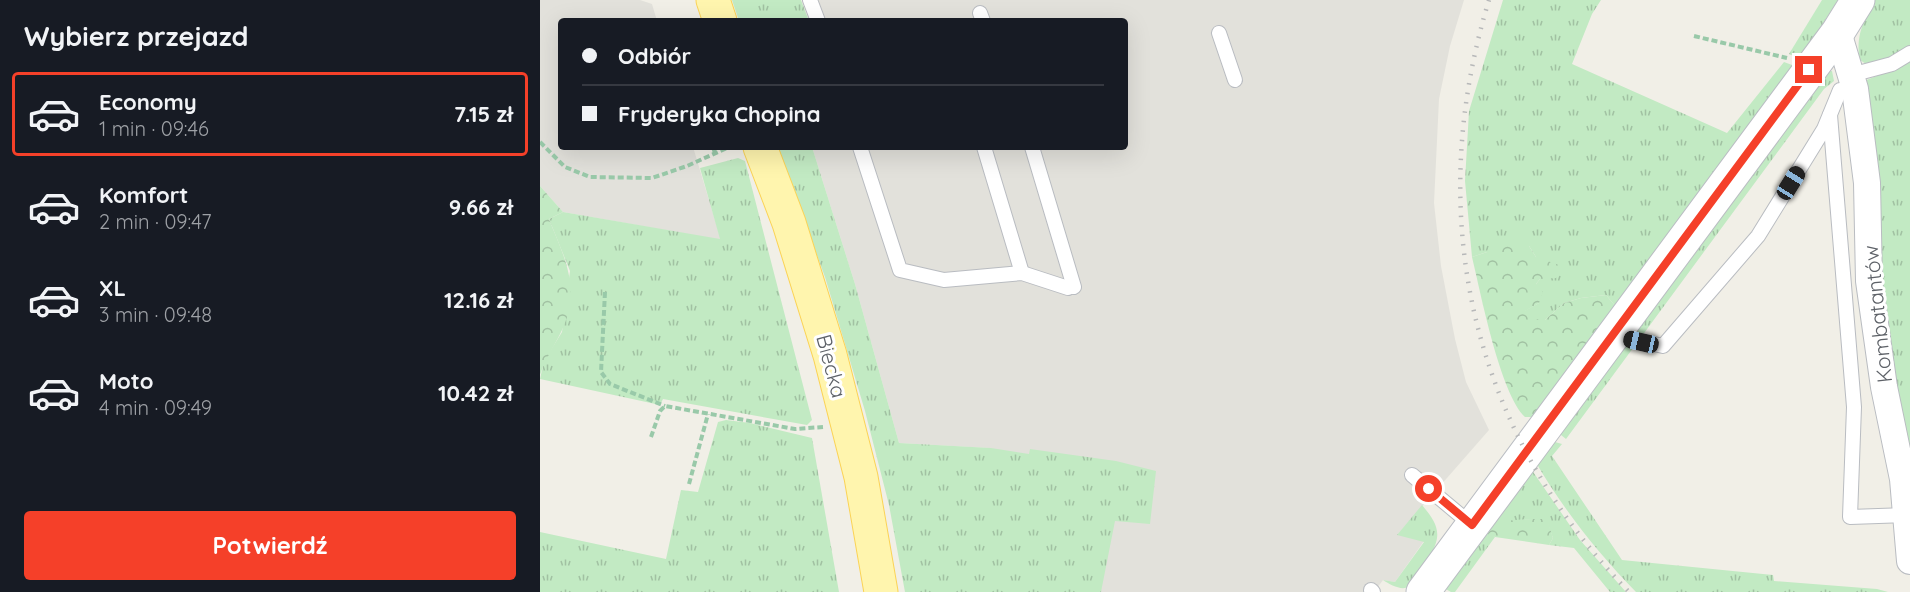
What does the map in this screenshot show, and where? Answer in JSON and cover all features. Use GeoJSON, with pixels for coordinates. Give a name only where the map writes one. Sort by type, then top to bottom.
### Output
{"type":"FeatureCollection","features":[{"type":"Feature","properties":{"kind":"main road"},"geometry":{"type":"LineString","coordinates":[[713,0],[719,18]]}},
{"type":"Feature","properties":{"kind":"main road","name":"Biecka"},"geometry":{"type":"LineString","coordinates":[[760,150],[800,327],[846,501],[859,592]]}},
{"type":"Feature","properties":{"kind":"main road","name":"Biecka"},"geometry":{"type":"LineString","coordinates":[[760,150],[789,223],[830,355],[861,477],[881,592]]}},
{"type":"Feature","properties":{"kind":"street"},"geometry":{"type":"LineString","coordinates":[[1423,592],[1838,32],[1858,0]]}},
{"type":"Feature","properties":{"kind":"street","name":"Kombatantów"},"geometry":{"type":"LineString","coordinates":[[1838,32],[1846,82],[1855,88],[1867,183],[1869,281],[1884,387],[1903,479],[1910,561]]}},
{"type":"Feature","properties":{"kind":"lane"},"geometry":{"type":"LineString","coordinates":[[810,0],[817,18]]}},
{"type":"Feature","properties":{"kind":"lane"},"geometry":{"type":"LineString","coordinates":[[1220,33],[1235,80]]}},
{"type":"Feature","properties":{"kind":"lane"},"geometry":{"type":"LineString","coordinates":[[1612,335],[1663,346],[1758,236],[1824,129],[1846,82],[1892,64],[1910,53]]}},
{"type":"Feature","properties":{"kind":"lane"},"geometry":{"type":"LineString","coordinates":[[1830,115],[1854,407],[1850,518],[1907,515]]}},
{"type":"Feature","properties":{"kind":"lane"},"geometry":{"type":"LineString","coordinates":[[861,150],[900,270],[944,280],[1022,273],[1071,287],[1033,150]]}},
{"type":"Feature","properties":{"kind":"lane"},"geometry":{"type":"LineString","coordinates":[[985,150],[1022,273]]}},
{"type":"Feature","properties":{"kind":"lane"},"geometry":{"type":"LineString","coordinates":[[1412,475],[1472,525]]}},
{"type":"Feature","properties":{"kind":"path"},"geometry":{"type":"LineString","coordinates":[[1694,36],[1773,54]]}},
{"type":"Feature","properties":{"kind":"path"},"geometry":{"type":"LineString","coordinates":[[540,142],[565,167],[590,177],[652,178],[687,166],[722,150]]}},
{"type":"Feature","properties":{"kind":"path"},"geometry":{"type":"LineString","coordinates":[[605,292],[601,372],[610,384],[665,406],[795,429],[826,426]]}},
{"type":"Feature","properties":{"kind":"path"},"geometry":{"type":"LineString","coordinates":[[651,437],[660,411],[665,406]]}},
{"type":"Feature","properties":{"kind":"path"},"geometry":{"type":"LineString","coordinates":[[689,484],[708,414]]}},
{"type":"Feature","properties":{"kind":"shaded area"},"geometry":{"type":"Polygon","coordinates":[[[540,0],[640,0],[652,4],[656,18],[558,18],[558,150],[694,150],[721,240],[563,212],[540,186],[540,0]]]}},
{"type":"Feature","properties":{"kind":"shaded area"},"geometry":{"type":"Polygon","coordinates":[[[816,0],[1464,0],[1450,46],[1439,99],[1434,203],[1441,266],[1455,339],[1466,382],[1489,430],[1398,534],[1424,541],[1395,582],[1383,580],[1374,592],[917,592],[989,448],[899,443],[855,284],[813,150],[1128,150],[1128,18],[822,18],[816,0]]]}},
{"type":"Feature","properties":{"kind":"green space"},"geometry":{"type":"Polygon","coordinates":[[[732,0],[801,0],[808,18],[738,18],[732,0]]]}},
{"type":"Feature","properties":{"kind":"green space"},"geometry":{"type":"Polygon","coordinates":[[[1503,0],[1601,0],[1592,14],[1572,64],[1727,133],[1784,62],[1792,65],[1793,70],[1617,308],[1606,295],[1581,298],[1564,303],[1545,320],[1530,321],[1524,311],[1539,303],[1536,284],[1540,279],[1536,257],[1529,246],[1487,252],[1472,257],[1465,181],[1469,111],[1503,0]]]}},
{"type":"Feature","properties":{"kind":"green space"},"geometry":{"type":"Polygon","coordinates":[[[1822,0],[1838,0],[1802,56],[1796,57],[1789,54],[1822,0]]]}},
{"type":"Feature","properties":{"kind":"green space"},"geometry":{"type":"Polygon","coordinates":[[[1875,0],[1910,0],[1910,48],[1902,54],[1866,64],[1860,60],[1859,43],[1864,21],[1875,0]]]}},
{"type":"Feature","properties":{"kind":"green space"},"geometry":{"type":"Polygon","coordinates":[[[1910,58],[1910,477],[1898,411],[1879,261],[1872,118],[1864,81],[1889,71],[1910,58]]]}},
{"type":"Feature","properties":{"kind":"green space"},"geometry":{"type":"Polygon","coordinates":[[[1832,71],[1834,81],[1824,89],[1566,439],[1558,428],[1825,72],[1832,71]]]}},
{"type":"Feature","properties":{"kind":"green space"},"geometry":{"type":"Polygon","coordinates":[[[778,150],[813,150],[855,284],[899,443],[991,448],[1029,454],[1030,449],[1116,461],[1156,471],[1150,524],[1115,521],[1101,592],[905,592],[889,505],[865,411],[825,277],[778,150]]]}},
{"type":"Feature","properties":{"kind":"green space"},"geometry":{"type":"Polygon","coordinates":[[[738,158],[745,161],[812,420],[807,425],[663,399],[660,405],[540,379],[544,361],[562,332],[570,271],[549,219],[563,212],[720,239],[700,168],[738,158]]]}},
{"type":"Feature","properties":{"kind":"green space"},"geometry":{"type":"Polygon","coordinates":[[[540,186],[563,212],[549,219],[561,248],[571,288],[567,317],[540,375],[540,186]]]}},
{"type":"Feature","properties":{"kind":"green space"},"geometry":{"type":"Polygon","coordinates":[[[1515,238],[1529,246],[1536,257],[1562,266],[1562,272],[1556,278],[1540,279],[1536,284],[1543,292],[1539,303],[1525,311],[1530,320],[1545,320],[1564,303],[1581,298],[1606,295],[1617,308],[1536,417],[1525,417],[1507,387],[1492,342],[1472,257],[1487,252],[1491,241],[1515,238]]]}},
{"type":"Feature","properties":{"kind":"green space"},"geometry":{"type":"Polygon","coordinates":[[[726,420],[750,423],[812,438],[839,592],[540,592],[540,532],[666,559],[681,490],[698,492],[718,422],[726,420]]]}},
{"type":"Feature","properties":{"kind":"green space"},"geometry":{"type":"Polygon","coordinates":[[[1548,440],[1562,444],[1552,456],[1622,560],[1773,575],[1774,581],[1877,589],[1888,592],[1636,592],[1581,530],[1535,461],[1548,440]]]}},
{"type":"Feature","properties":{"kind":"green space"},"geometry":{"type":"Polygon","coordinates":[[[1529,466],[1580,540],[1626,592],[1610,592],[1574,548],[1549,545],[1553,538],[1546,519],[1519,520],[1489,533],[1495,537],[1455,592],[1444,588],[1529,466]]]}},
{"type":"Feature","properties":{"kind":"green space"},"geometry":{"type":"Polygon","coordinates":[[[1422,505],[1435,524],[1436,543],[1425,566],[1409,586],[1405,588],[1391,585],[1383,580],[1395,582],[1424,542],[1397,535],[1422,505]]]}},
{"type":"Feature","properties":{"kind":"green space"},"geometry":{"type":"Polygon","coordinates":[[[1547,519],[1553,538],[1549,545],[1488,534],[1496,525],[1502,523],[1547,519]]]}},
{"type":"Feature","properties":{"kind":"railway"},"geometry":{"type":"LineString","coordinates":[[1489,0],[1470,81],[1461,160],[1463,239],[1475,316],[1498,390],[1531,461],[1575,529],[1629,592]]}},
{"type":"Feature","properties":{"kind":"route"},"geometry":{"type":"LineString","coordinates":[[1429,489],[1472,525],[1809,70]]}}]}
